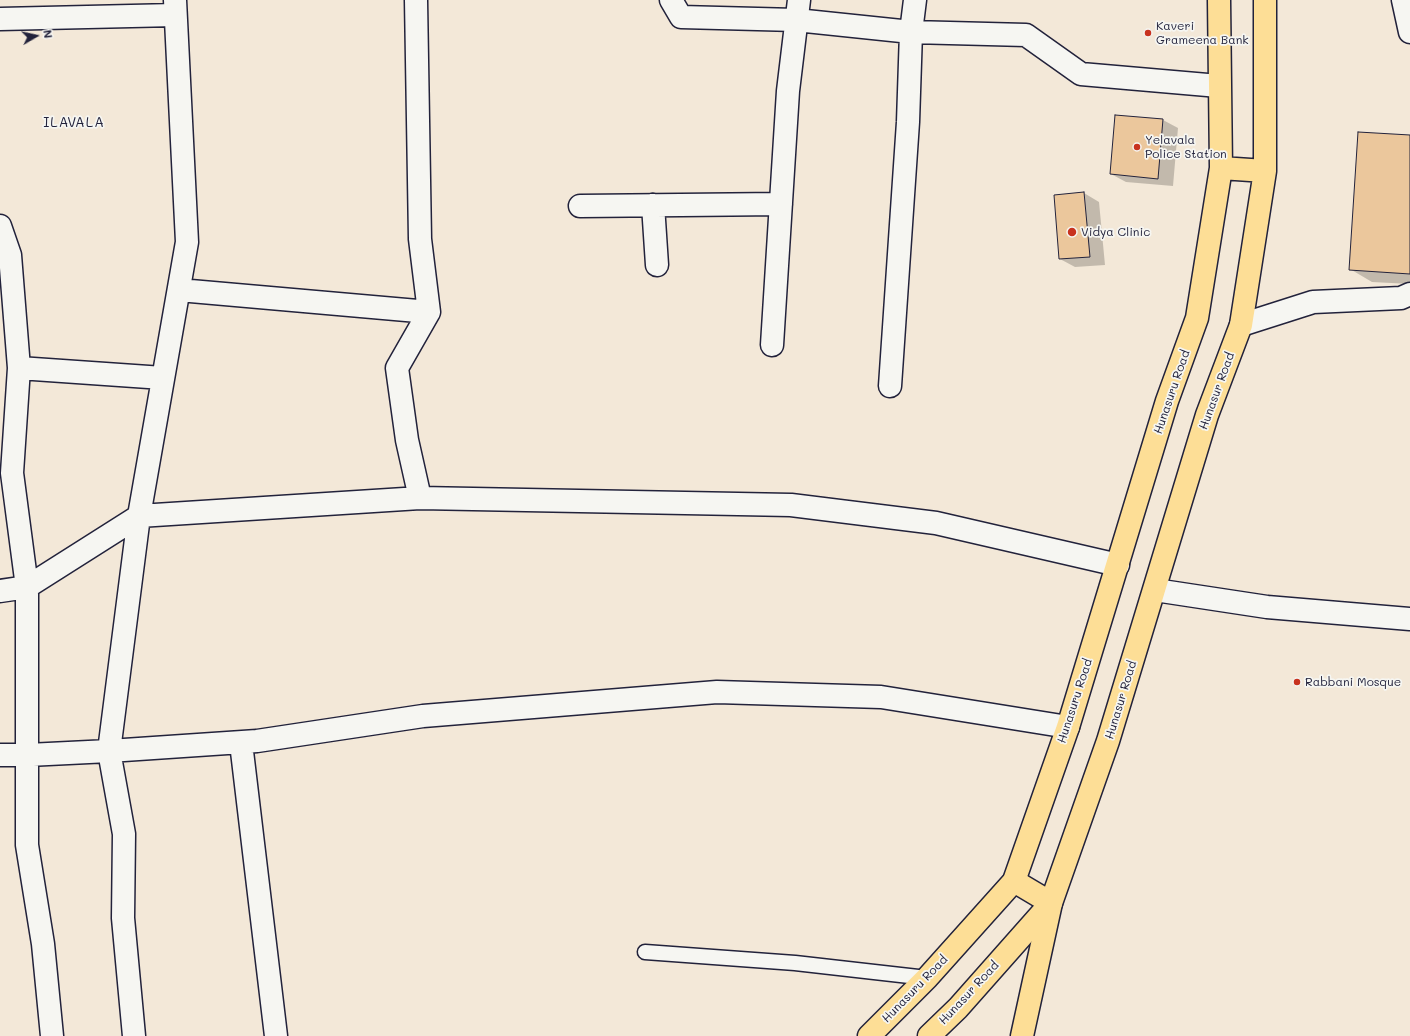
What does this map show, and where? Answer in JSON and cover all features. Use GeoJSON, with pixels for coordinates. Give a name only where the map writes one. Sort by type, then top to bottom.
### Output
{"type":"FeatureCollection","features":[{"type":"Feature","properties":{"kind":"main road","name":"Hunasuru Road"},"geometry":{"type":"LineString","coordinates":[[869,1036],[927,978],[1014,881],[1068,727],[1167,401],[1197,318],[1221,168],[1219,0]]}},
{"type":"Feature","properties":{"kind":"main road","name":"Hunasur Road"},"geometry":{"type":"LineString","coordinates":[[930,1036],[958,1008],[1051,903],[1108,741],[1207,415],[1241,325],[1265,171],[1265,0]]}},
{"type":"Feature","properties":{"kind":"main road"},"geometry":{"type":"LineString","coordinates":[[1221,168],[1265,171]]}},
{"type":"Feature","properties":{"kind":"main road"},"geometry":{"type":"LineString","coordinates":[[1014,881],[1051,903],[1022,1036]]}},
{"type":"Feature","properties":{"kind":"street"},"geometry":{"type":"LineString","coordinates":[[416,0],[420,239],[429,312],[397,368],[406,440],[420,498]]}},
{"type":"Feature","properties":{"kind":"street"},"geometry":{"type":"LineString","coordinates":[[670,0],[681,17],[798,10],[910,32],[1026,35],[1081,74],[1219,86]]}},
{"type":"Feature","properties":{"kind":"street"},"geometry":{"type":"LineString","coordinates":[[890,386],[908,122],[910,32],[915,0]]}},
{"type":"Feature","properties":{"kind":"street"},"geometry":{"type":"LineString","coordinates":[[1403,0],[1410,32]]}},
{"type":"Feature","properties":{"kind":"street"},"geometry":{"type":"LineString","coordinates":[[0,19],[175,8],[187,242],[139,516],[109,751],[124,834],[123,918],[134,1036]]}},
{"type":"Feature","properties":{"kind":"street"},"geometry":{"type":"LineString","coordinates":[[772,345],[788,91],[798,10]]}},
{"type":"Feature","properties":{"kind":"street"},"geometry":{"type":"LineString","coordinates":[[580,206],[781,204]]}},
{"type":"Feature","properties":{"kind":"street"},"geometry":{"type":"LineString","coordinates":[[653,205],[657,265]]}},
{"type":"Feature","properties":{"kind":"street"},"geometry":{"type":"LineString","coordinates":[[0,226],[10,255],[19,368],[12,473],[27,587],[28,846],[43,944],[52,1036]]}},
{"type":"Feature","properties":{"kind":"street"},"geometry":{"type":"LineString","coordinates":[[179,290],[429,312]]}},
{"type":"Feature","properties":{"kind":"street"},"geometry":{"type":"LineString","coordinates":[[1241,325],[1314,302],[1401,298],[1410,294]]}},
{"type":"Feature","properties":{"kind":"street"},"geometry":{"type":"LineString","coordinates":[[19,368],[163,378]]}},
{"type":"Feature","properties":{"kind":"street"},"geometry":{"type":"LineString","coordinates":[[0,591],[27,587],[139,516],[420,498],[791,505],[936,523],[1118,565]]}},
{"type":"Feature","properties":{"kind":"street"},"geometry":{"type":"LineString","coordinates":[[1155,590],[1267,607],[1410,619]]}},
{"type":"Feature","properties":{"kind":"street"},"geometry":{"type":"LineString","coordinates":[[0,755],[109,751],[242,742],[423,716],[717,692],[881,697],[1068,727]]}},
{"type":"Feature","properties":{"kind":"street"},"geometry":{"type":"LineString","coordinates":[[242,742],[276,1036]]}},
{"type":"Feature","properties":{"kind":"lane"},"geometry":{"type":"LineString","coordinates":[[645,952],[795,963],[927,978]]}},
{"type":"Feature","properties":{"kind":"building","name":"Yelavala Police Station"},"geometry":{"type":"Polygon","coordinates":[[[1115,115],[1163,119],[1158,179],[1110,174],[1115,115]]]}},
{"type":"Feature","properties":{"kind":"building"},"geometry":{"type":"Polygon","coordinates":[[[1358,132],[1410,135],[1410,274],[1349,270],[1358,132]]]}},
{"type":"Feature","properties":{"kind":"building"},"geometry":{"type":"Polygon","coordinates":[[[1084,192],[1090,257],[1059,259],[1054,195],[1084,192]]]}},
{"type":"Feature","properties":{"kind":"place","name":"Kaveri Grameena Bank"},"geometry":{"type":"Point","coordinates":[1148,33]}},
{"type":"Feature","properties":{"kind":"place","name":"Yelavala Police Station"},"geometry":{"type":"Point","coordinates":[1137,147]}},
{"type":"Feature","properties":{"kind":"place","name":"Vidya Clinic"},"geometry":{"type":"Point","coordinates":[1072,232]}},
{"type":"Feature","properties":{"kind":"place","name":"Rabbani Mosque"},"geometry":{"type":"Point","coordinates":[1297,682]}},
{"type":"Feature","properties":{"kind":"district","name":"ILAVALA"},"geometry":{"type":"Point","coordinates":[74,123]}}]}
